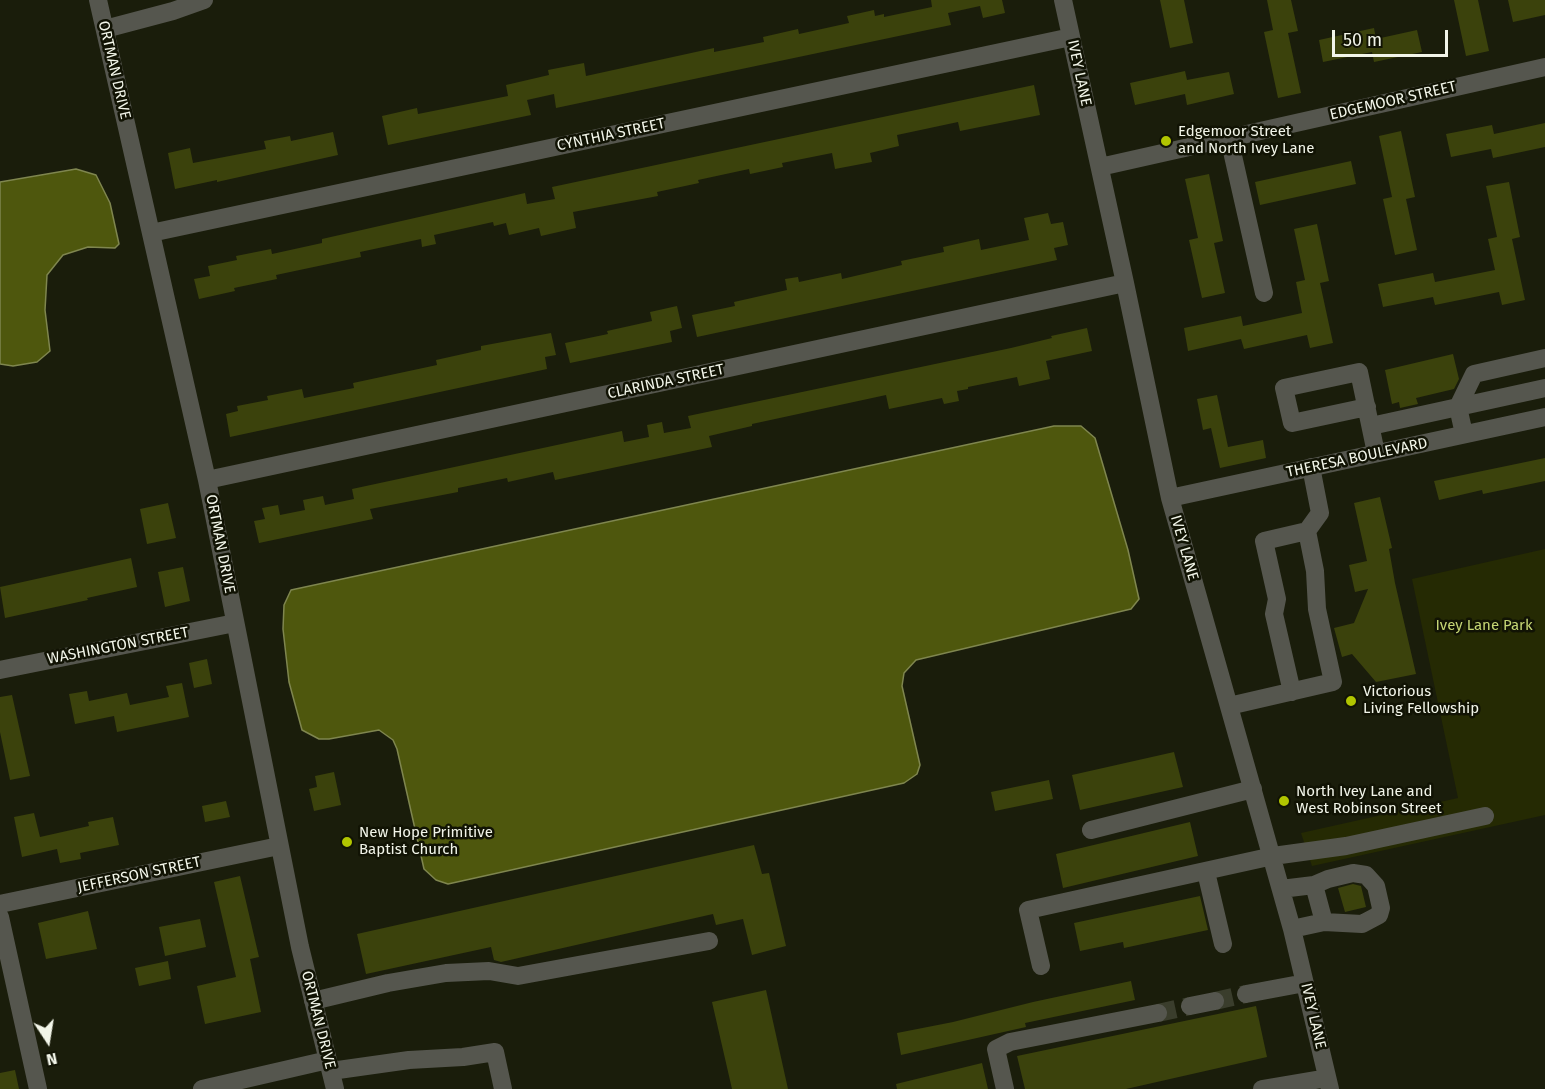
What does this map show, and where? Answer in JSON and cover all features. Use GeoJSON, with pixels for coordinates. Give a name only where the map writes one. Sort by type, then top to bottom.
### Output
{"type":"FeatureCollection","features":[{"type":"Feature","properties":{"kind":"street","name":"ORTMAN DRIVE"},"geometry":{"type":"LineString","coordinates":[[98,0],[207,480],[279,846],[331,1074]]}},
{"type":"Feature","properties":{"kind":"street"},"geometry":{"type":"LineString","coordinates":[[105,29],[173,11],[204,0]]}},
{"type":"Feature","properties":{"kind":"street","name":"IVEY LANE"},"geometry":{"type":"LineString","coordinates":[[1063,0],[1170,498],[1273,856],[1328,1083]]}},
{"type":"Feature","properties":{"kind":"street","name":"CYNTHIA STREET"},"geometry":{"type":"LineString","coordinates":[[151,233],[1071,37]]}},
{"type":"Feature","properties":{"kind":"street","name":"EDGEMOOR STREET"},"geometry":{"type":"LineString","coordinates":[[1100,166],[1545,67]]}},
{"type":"Feature","properties":{"kind":"street"},"geometry":{"type":"LineString","coordinates":[[1229,138],[1264,293]]}},
{"type":"Feature","properties":{"kind":"street","name":"CLARINDA STREET"},"geometry":{"type":"LineString","coordinates":[[207,480],[1125,283]]}},
{"type":"Feature","properties":{"kind":"street"},"geometry":{"type":"LineString","coordinates":[[1464,434],[1458,407],[1474,374],[1545,358]]}},
{"type":"Feature","properties":{"kind":"street"},"geometry":{"type":"LineString","coordinates":[[1490,400],[1510,366]]}},
{"type":"Feature","properties":{"kind":"street"},"geometry":{"type":"LineString","coordinates":[[1371,426],[1545,388]]}},
{"type":"Feature","properties":{"kind":"street"},"geometry":{"type":"LineString","coordinates":[[1367,407],[1376,453]]}},
{"type":"Feature","properties":{"kind":"street","name":"THERESA BOULEVARD"},"geometry":{"type":"LineString","coordinates":[[1170,498],[1545,417]]}},
{"type":"Feature","properties":{"kind":"street"},"geometry":{"type":"LineString","coordinates":[[1292,692],[1274,614],[1277,599],[1264,541],[1307,531],[1320,513],[1311,467]]}},
{"type":"Feature","properties":{"kind":"street"},"geometry":{"type":"LineString","coordinates":[[1229,706],[1333,682],[1317,609],[1314,571],[1307,531]]}},
{"type":"Feature","properties":{"kind":"street","name":"WASHINGTON STREET"},"geometry":{"type":"LineString","coordinates":[[0,670],[235,623]]}},
{"type":"Feature","properties":{"kind":"street"},"geometry":{"type":"LineString","coordinates":[[1091,830],[1253,789]]}},
{"type":"Feature","properties":{"kind":"street"},"geometry":{"type":"LineString","coordinates":[[1041,966],[1028,910],[1273,856],[1346,846],[1485,816]]}},
{"type":"Feature","properties":{"kind":"street","name":"JEFFERSON STREET"},"geometry":{"type":"LineString","coordinates":[[0,904],[279,846]]}},
{"type":"Feature","properties":{"kind":"street"},"geometry":{"type":"LineString","coordinates":[[1206,872],[1223,944]]}},
{"type":"Feature","properties":{"kind":"street"},"geometry":{"type":"LineString","coordinates":[[1281,889],[1314,885],[1353,873],[1366,875],[1376,886],[1381,908],[1378,915],[1362,924],[1323,922],[1292,929]]}},
{"type":"Feature","properties":{"kind":"street"},"geometry":{"type":"LineString","coordinates":[[1314,885],[1323,922]]}},
{"type":"Feature","properties":{"kind":"street"},"geometry":{"type":"LineString","coordinates":[[0,917],[38,1089]]}},
{"type":"Feature","properties":{"kind":"street"},"geometry":{"type":"LineString","coordinates":[[314,1001],[388,983],[446,973],[489,971],[518,976],[709,940]]}},
{"type":"Feature","properties":{"kind":"street"},"geometry":{"type":"LineString","coordinates":[[1245,994],[1305,983]]}},
{"type":"Feature","properties":{"kind":"street"},"geometry":{"type":"LineString","coordinates":[[1190,1006],[1215,1001]]}},
{"type":"Feature","properties":{"kind":"street"},"geometry":{"type":"LineString","coordinates":[[1005,1089],[996,1049],[1010,1042],[1158,1013]]}},
{"type":"Feature","properties":{"kind":"street"},"geometry":{"type":"LineString","coordinates":[[202,1089],[331,1074],[409,1060],[463,1057],[495,1052],[503,1089]]}},
{"type":"Feature","properties":{"kind":"street"},"geometry":{"type":"LineString","coordinates":[[1272,1088],[1328,1083]]}},
{"type":"Feature","properties":{"kind":"green space","name":"Ivey Lane Park"},"geometry":{"type":"Polygon","coordinates":[[[1545,549],[1545,815],[1312,866],[1301,833],[1458,798],[1412,579],[1545,549]]]}},
{"type":"Feature","properties":{"kind":"shaded area"},"geometry":{"type":"Polygon","coordinates":[[[76,169],[96,175],[110,203],[119,244],[115,248],[88,247],[63,255],[47,275],[45,310],[50,351],[37,362],[13,366],[0,364],[0,182],[76,169]]]}},
{"type":"Feature","properties":{"kind":"shaded area"},"geometry":{"type":"Polygon","coordinates":[[[1054,426],[1081,426],[1095,438],[1128,550],[1139,599],[1131,609],[916,660],[904,673],[902,686],[920,765],[917,774],[904,783],[448,884],[436,880],[424,869],[393,740],[379,730],[319,739],[302,730],[289,682],[283,629],[284,605],[291,590],[1054,426]]]}},
{"type":"Feature","properties":{"kind":"building"},"geometry":{"type":"Polygon","coordinates":[[[931,0],[1002,0],[1005,13],[983,18],[980,6],[948,13],[951,25],[556,108],[554,94],[527,100],[531,115],[388,145],[382,116],[417,108],[418,114],[508,96],[506,85],[549,75],[548,70],[584,63],[586,76],[714,48],[714,52],[764,42],[763,37],[798,29],[799,34],[849,23],[847,16],[874,10],[875,16],[884,14],[884,17],[932,7],[931,0]]]}},
{"type":"Feature","properties":{"kind":"building"},"geometry":{"type":"Polygon","coordinates":[[[1160,0],[1184,0],[1193,43],[1170,48],[1160,0]]]}},
{"type":"Feature","properties":{"kind":"building"},"geometry":{"type":"Polygon","coordinates":[[[1267,0],[1291,0],[1298,31],[1288,33],[1301,93],[1278,98],[1264,32],[1273,30],[1267,0]]]}},
{"type":"Feature","properties":{"kind":"building"},"geometry":{"type":"Polygon","coordinates":[[[1454,0],[1478,0],[1489,51],[1466,56],[1454,0]]]}},
{"type":"Feature","properties":{"kind":"building"},"geometry":{"type":"Polygon","coordinates":[[[1508,0],[1545,0],[1545,15],[1513,22],[1508,0]]]}},
{"type":"Feature","properties":{"kind":"building"},"geometry":{"type":"Polygon","coordinates":[[[1374,28],[1376,39],[1417,30],[1422,52],[1374,62],[1372,52],[1323,62],[1319,40],[1374,28]]]}},
{"type":"Feature","properties":{"kind":"building"},"geometry":{"type":"Polygon","coordinates":[[[1185,71],[1187,80],[1229,72],[1234,94],[1187,105],[1185,94],[1135,105],[1130,83],[1185,71]]]}},
{"type":"Feature","properties":{"kind":"building"},"geometry":{"type":"Polygon","coordinates":[[[1034,85],[1040,115],[960,131],[958,122],[897,135],[899,146],[870,153],[872,162],[835,169],[832,153],[782,163],[783,167],[750,174],[749,169],[657,192],[658,196],[573,212],[576,228],[541,236],[539,228],[509,235],[506,223],[494,226],[493,222],[434,235],[436,244],[422,247],[421,239],[360,252],[361,257],[276,275],[277,279],[234,288],[235,291],[199,299],[194,279],[210,276],[208,266],[237,260],[236,256],[271,249],[272,254],[322,243],[322,239],[525,193],[527,204],[555,199],[552,187],[1034,85]]]}},
{"type":"Feature","properties":{"kind":"building"},"geometry":{"type":"Polygon","coordinates":[[[1545,123],[1545,147],[1493,158],[1491,149],[1451,157],[1446,134],[1492,125],[1494,134],[1545,123]]]}},
{"type":"Feature","properties":{"kind":"building"},"geometry":{"type":"Polygon","coordinates":[[[1401,131],[1415,197],[1406,199],[1417,250],[1395,255],[1383,199],[1392,197],[1379,136],[1401,131]]]}},
{"type":"Feature","properties":{"kind":"building"},"geometry":{"type":"Polygon","coordinates":[[[333,132],[338,155],[175,189],[168,153],[190,148],[193,163],[266,149],[264,141],[290,136],[291,141],[333,132]]]}},
{"type":"Feature","properties":{"kind":"building"},"geometry":{"type":"Polygon","coordinates":[[[1351,161],[1356,184],[1260,205],[1255,182],[1351,161]]]}},
{"type":"Feature","properties":{"kind":"building"},"geometry":{"type":"Polygon","coordinates":[[[1209,174],[1223,241],[1214,243],[1225,293],[1202,298],[1189,240],[1198,238],[1185,179],[1209,174]]]}},
{"type":"Feature","properties":{"kind":"building"},"geometry":{"type":"Polygon","coordinates":[[[1509,182],[1520,237],[1512,239],[1525,300],[1502,305],[1499,292],[1435,305],[1433,297],[1383,307],[1378,284],[1433,273],[1435,282],[1495,270],[1488,239],[1497,237],[1486,186],[1509,182]]]}},
{"type":"Feature","properties":{"kind":"building"},"geometry":{"type":"Polygon","coordinates":[[[1048,213],[1051,224],[1063,222],[1068,245],[1054,248],[1057,260],[697,337],[692,315],[735,306],[734,302],[787,290],[785,279],[798,277],[799,282],[841,273],[842,279],[902,265],[901,261],[944,252],[943,247],[979,239],[981,250],[1029,240],[1024,218],[1048,213]]]}},
{"type":"Feature","properties":{"kind":"building"},"geometry":{"type":"Polygon","coordinates":[[[1317,224],[1329,281],[1320,283],[1333,343],[1310,348],[1307,335],[1244,349],[1241,339],[1188,351],[1184,328],[1241,316],[1243,326],[1302,313],[1296,282],[1305,280],[1294,229],[1317,224]]]}},
{"type":"Feature","properties":{"kind":"building"},"geometry":{"type":"Polygon","coordinates":[[[677,306],[682,328],[670,331],[672,342],[570,363],[565,343],[608,334],[607,331],[652,321],[650,312],[677,306]]]}},
{"type":"Feature","properties":{"kind":"building"},"geometry":{"type":"Polygon","coordinates":[[[1087,328],[1092,351],[1046,361],[1050,379],[1019,386],[1017,377],[968,387],[968,389],[957,391],[959,401],[944,404],[942,398],[889,409],[886,395],[752,424],[752,426],[709,436],[712,447],[555,480],[553,472],[508,482],[507,478],[458,488],[458,492],[370,509],[373,519],[259,543],[254,521],[265,519],[262,508],[278,505],[280,515],[305,510],[303,500],[323,496],[325,505],[354,499],[352,489],[622,431],[624,442],[649,437],[647,425],[662,422],[664,433],[691,428],[688,416],[1011,348],[1087,328]]]}},
{"type":"Feature","properties":{"kind":"building"},"geometry":{"type":"Polygon","coordinates":[[[551,333],[556,355],[545,357],[547,369],[230,437],[226,414],[238,411],[237,406],[268,400],[267,396],[302,389],[304,398],[354,388],[353,383],[437,365],[436,360],[481,350],[481,346],[551,333]]]}},
{"type":"Feature","properties":{"kind":"building"},"geometry":{"type":"Polygon","coordinates":[[[1453,354],[1459,379],[1454,389],[1416,398],[1418,404],[1400,408],[1399,402],[1392,404],[1385,370],[1453,354]]]}},
{"type":"Feature","properties":{"kind":"building"},"geometry":{"type":"Polygon","coordinates":[[[1217,395],[1228,447],[1263,440],[1266,458],[1220,468],[1211,428],[1203,430],[1197,399],[1217,395]]]}},
{"type":"Feature","properties":{"kind":"building"},"geometry":{"type":"Polygon","coordinates":[[[1545,458],[1545,481],[1483,494],[1482,490],[1439,500],[1434,481],[1545,458]]]}},
{"type":"Feature","properties":{"kind":"building"},"geometry":{"type":"Polygon","coordinates":[[[1380,497],[1392,548],[1389,549],[1395,583],[1416,674],[1376,682],[1352,654],[1342,657],[1334,628],[1354,623],[1368,589],[1355,592],[1349,565],[1367,561],[1354,503],[1380,497]]]}},
{"type":"Feature","properties":{"kind":"building"},"geometry":{"type":"Polygon","coordinates":[[[168,503],[176,538],[147,544],[140,509],[168,503]]]}},
{"type":"Feature","properties":{"kind":"building"},"geometry":{"type":"Polygon","coordinates":[[[131,558],[137,587],[5,618],[0,587],[131,558]]]}},
{"type":"Feature","properties":{"kind":"building"},"geometry":{"type":"Polygon","coordinates":[[[183,567],[190,601],[165,607],[158,572],[183,567]]]}},
{"type":"Feature","properties":{"kind":"building"},"geometry":{"type":"Polygon","coordinates":[[[207,659],[212,684],[194,688],[189,663],[207,659]]]}},
{"type":"Feature","properties":{"kind":"building"},"geometry":{"type":"Polygon","coordinates":[[[182,683],[189,717],[117,732],[114,716],[75,724],[69,694],[87,691],[89,701],[127,693],[130,705],[169,697],[166,686],[182,683]]]}},
{"type":"Feature","properties":{"kind":"building"},"geometry":{"type":"Polygon","coordinates":[[[12,695],[30,776],[10,780],[0,732],[0,697],[12,695]]]}},
{"type":"Feature","properties":{"kind":"building"},"geometry":{"type":"Polygon","coordinates":[[[1174,752],[1183,787],[1080,810],[1072,775],[1174,752]]]}},
{"type":"Feature","properties":{"kind":"building"},"geometry":{"type":"Polygon","coordinates":[[[334,772],[341,805],[314,811],[309,789],[317,787],[315,776],[334,772]]]}},
{"type":"Feature","properties":{"kind":"building"},"geometry":{"type":"Polygon","coordinates":[[[1049,780],[1053,799],[995,811],[991,792],[1049,780]]]}},
{"type":"Feature","properties":{"kind":"building"},"geometry":{"type":"Polygon","coordinates":[[[226,801],[230,817],[205,822],[202,806],[226,801]]]}},
{"type":"Feature","properties":{"kind":"building"},"geometry":{"type":"Polygon","coordinates":[[[34,813],[40,837],[89,826],[88,822],[113,817],[119,845],[80,853],[81,859],[60,863],[57,849],[22,857],[14,817],[34,813]]]}},
{"type":"Feature","properties":{"kind":"building"},"geometry":{"type":"Polygon","coordinates":[[[1190,822],[1198,856],[1063,888],[1056,854],[1190,822]]]}},
{"type":"Feature","properties":{"kind":"building"},"geometry":{"type":"Polygon","coordinates":[[[754,845],[762,874],[769,873],[786,946],[752,955],[743,919],[716,925],[713,914],[501,962],[494,960],[491,947],[366,974],[357,934],[754,845]]]}},
{"type":"Feature","properties":{"kind":"building"},"geometry":{"type":"Polygon","coordinates":[[[240,876],[259,957],[250,959],[261,1012],[205,1024],[197,986],[236,977],[214,882],[240,876]]]}},
{"type":"Feature","properties":{"kind":"building"},"geometry":{"type":"Polygon","coordinates":[[[1353,884],[1361,886],[1366,907],[1345,912],[1338,888],[1353,884]]]}},
{"type":"Feature","properties":{"kind":"building"},"geometry":{"type":"Polygon","coordinates":[[[1200,896],[1208,930],[1124,948],[1123,942],[1080,951],[1074,923],[1200,896]]]}},
{"type":"Feature","properties":{"kind":"building"},"geometry":{"type":"Polygon","coordinates":[[[88,911],[97,949],[46,959],[38,923],[88,911]]]}},
{"type":"Feature","properties":{"kind":"building"},"geometry":{"type":"Polygon","coordinates":[[[200,919],[206,947],[165,956],[159,927],[200,919]]]}},
{"type":"Feature","properties":{"kind":"building"},"geometry":{"type":"Polygon","coordinates":[[[168,961],[171,979],[139,986],[135,968],[168,961]]]}},
{"type":"Feature","properties":{"kind":"building"},"geometry":{"type":"Polygon","coordinates":[[[1131,981],[1135,1000],[1025,1023],[1026,1027],[901,1055],[897,1033],[1131,981]]]}},
{"type":"Feature","properties":{"kind":"building"},"geometry":{"type":"Polygon","coordinates":[[[766,990],[788,1089],[732,1089],[712,1002],[766,990]]]}},
{"type":"Feature","properties":{"kind":"building"},"geometry":{"type":"Polygon","coordinates":[[[1256,1006],[1267,1057],[1126,1089],[1025,1089],[1017,1056],[1256,1006]]]}},
{"type":"Feature","properties":{"kind":"building"},"geometry":{"type":"Polygon","coordinates":[[[982,1063],[988,1089],[897,1089],[896,1084],[982,1063]]]}},
{"type":"Feature","properties":{"kind":"building"},"geometry":{"type":"Polygon","coordinates":[[[15,1070],[19,1089],[0,1089],[0,1073],[15,1070]]]}},
{"type":"Feature","properties":{"kind":"tunnel"},"geometry":{"type":"LineString","coordinates":[[1215,1001],[1246,994]]}},
{"type":"Feature","properties":{"kind":"tunnel"},"geometry":{"type":"LineString","coordinates":[[1158,1013],[1190,1006]]}},
{"type":"Feature","properties":{"kind":"place","name":"Edgemoor Street and North Ivey Lane"},"geometry":{"type":"Point","coordinates":[1166,141]}},
{"type":"Feature","properties":{"kind":"place","name":"Victorious Living Fellowship"},"geometry":{"type":"Point","coordinates":[1351,701]}},
{"type":"Feature","properties":{"kind":"place","name":"North Ivey Lane and West Robinson Street"},"geometry":{"type":"Point","coordinates":[1284,801]}},
{"type":"Feature","properties":{"kind":"place","name":"New Hope Primitive Baptist Church"},"geometry":{"type":"Point","coordinates":[347,842]}}]}
